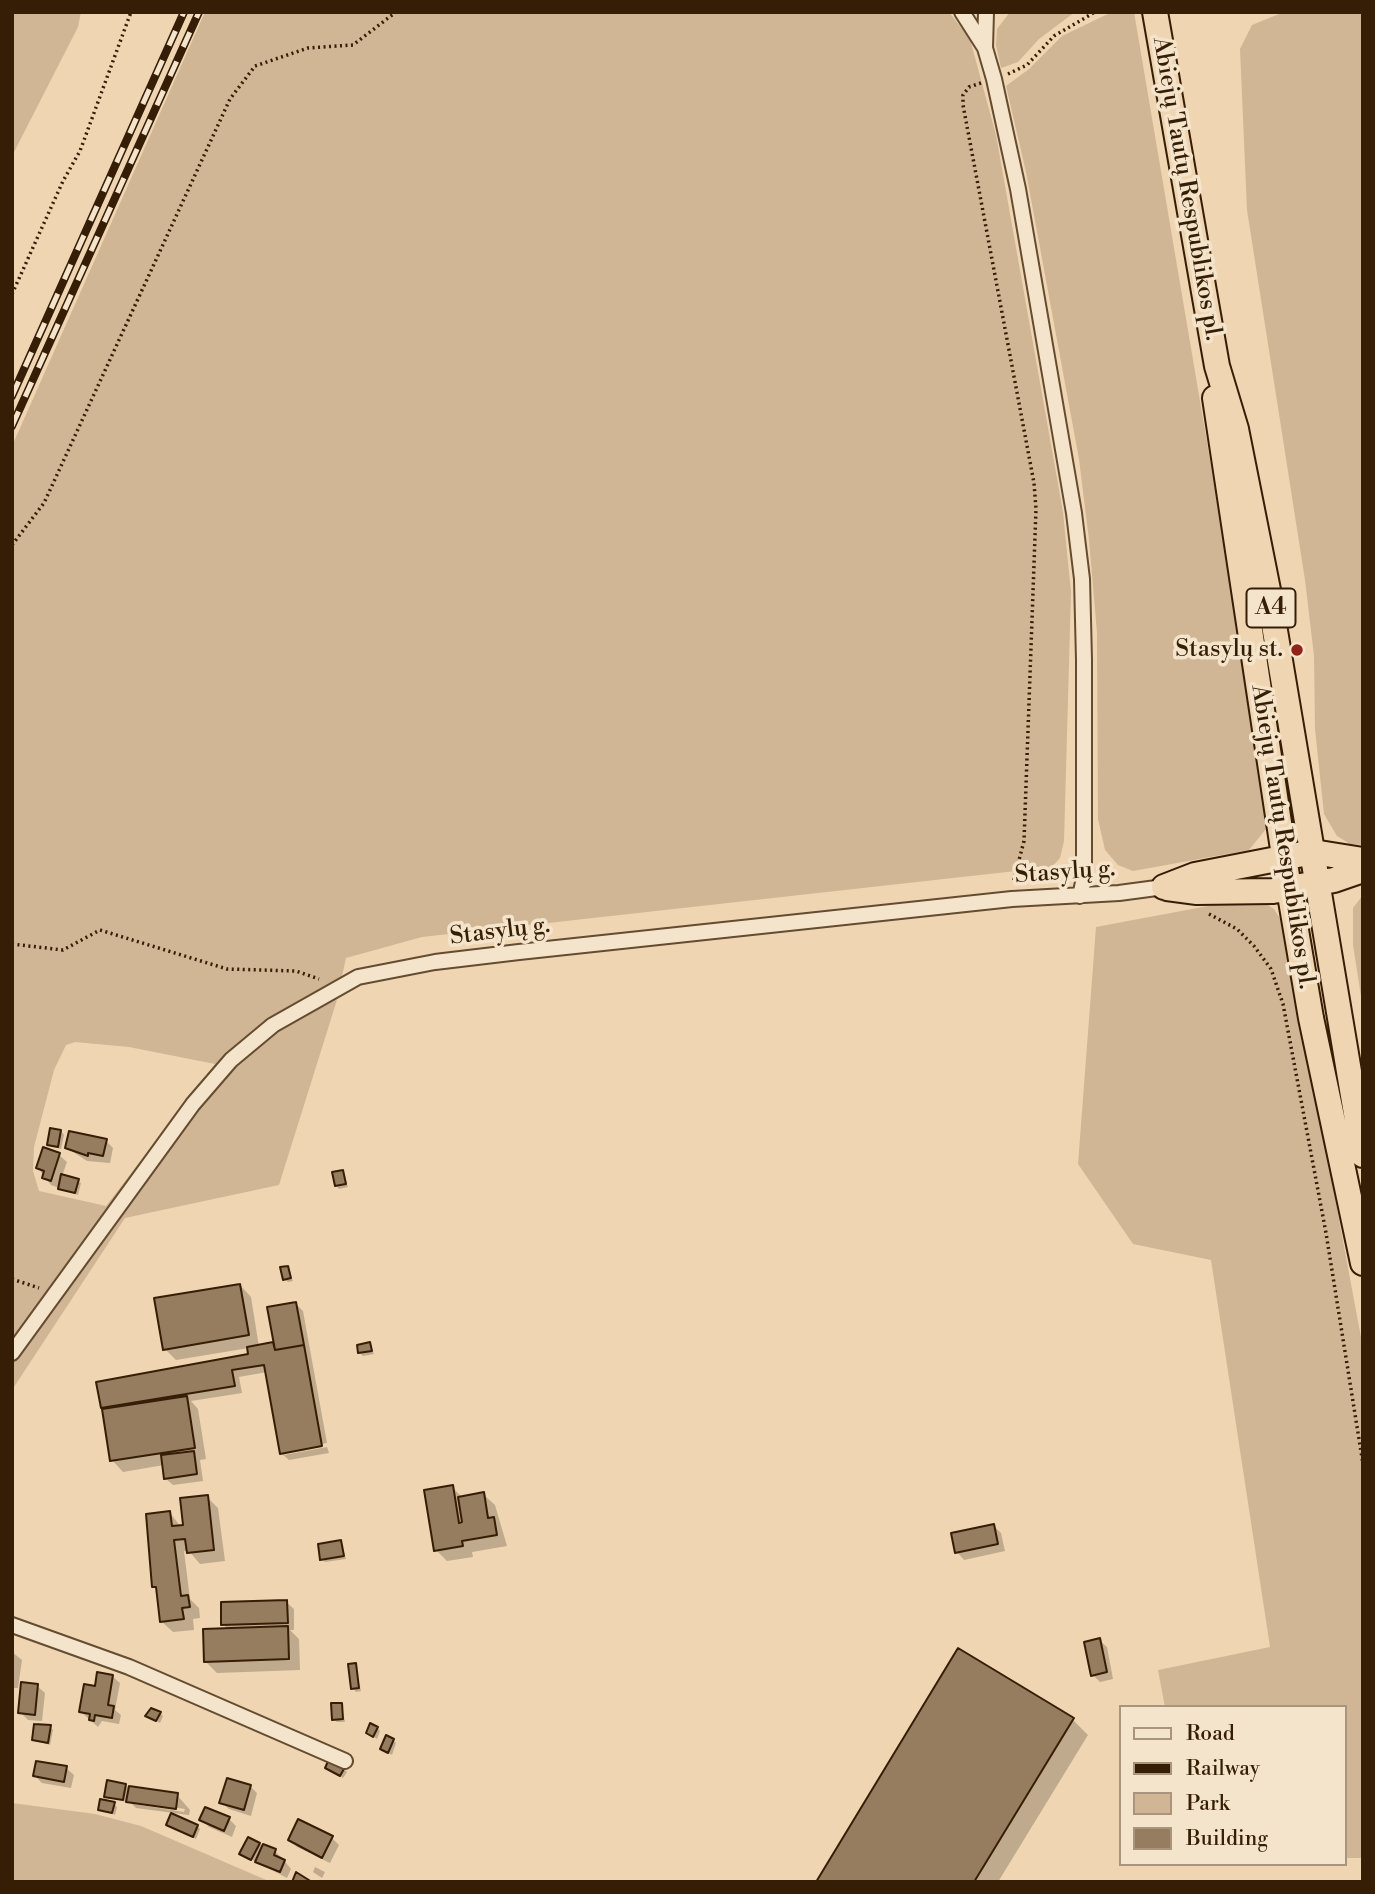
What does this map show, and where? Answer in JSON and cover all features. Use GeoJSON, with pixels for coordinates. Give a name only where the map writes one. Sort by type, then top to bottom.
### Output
{"type":"FeatureCollection","features":[{"type":"Feature","properties":{"kind":"highway","name":"Abiejų Tautų Respublikos pl."},"geometry":{"type":"LineString","coordinates":[[1156,19],[1217,366],[1236,429],[1255,523],[1363,1155]]}},
{"type":"Feature","properties":{"kind":"highway","name":"Abiejų Tautų Respublikos pl."},"geometry":{"type":"LineString","coordinates":[[1217,366],[1215,400],[1220,443],[1289,889],[1311,1018],[1363,1263]]}},
{"type":"Feature","properties":{"kind":"highway"},"geometry":{"type":"LineString","coordinates":[[1164,887],[1195,875],[1313,852],[1363,860]]}},
{"type":"Feature","properties":{"kind":"highway"},"geometry":{"type":"LineString","coordinates":[[1164,887],[1196,892],[1289,889],[1318,884],[1363,870]]}},
{"type":"Feature","properties":{"kind":"street"},"geometry":{"type":"LineString","coordinates":[[962,12],[985,48],[994,79],[1026,230],[1074,513],[1082,579],[1084,878],[1080,896]]}},
{"type":"Feature","properties":{"kind":"street"},"geometry":{"type":"LineString","coordinates":[[985,48],[986,12]]}},
{"type":"Feature","properties":{"kind":"street","name":"Stasylų g."},"geometry":{"type":"LineString","coordinates":[[12,1353],[193,1104],[231,1060],[273,1025],[337,986],[358,978],[435,962],[1012,899],[1080,896],[1164,887]]}},
{"type":"Feature","properties":{"kind":"street"},"geometry":{"type":"LineString","coordinates":[[12,1625],[129,1667],[345,1761]]}},
{"type":"Feature","properties":{"kind":"path"},"geometry":{"type":"LineString","coordinates":[[12,294],[63,181],[80,151],[131,12]]}},
{"type":"Feature","properties":{"kind":"path"},"geometry":{"type":"LineString","coordinates":[[12,545],[44,503],[230,99],[255,66],[308,48],[354,45],[396,12]]}},
{"type":"Feature","properties":{"kind":"path"},"geometry":{"type":"LineString","coordinates":[[1012,899],[1014,878],[1024,841],[1036,509],[1034,482],[963,95],[970,88],[1027,65],[1054,36],[1095,12]]}},
{"type":"Feature","properties":{"kind":"path"},"geometry":{"type":"LineString","coordinates":[[1196,892],[1199,904],[1205,912],[1237,929],[1254,946],[1271,969],[1283,1004],[1326,1233],[1363,1464]]}},
{"type":"Feature","properties":{"kind":"path"},"geometry":{"type":"LineString","coordinates":[[12,944],[63,950],[100,930],[228,968],[296,971],[337,986]]}},
{"type":"Feature","properties":{"kind":"path"},"geometry":{"type":"LineString","coordinates":[[12,1279],[54,1294]]}},
{"type":"Feature","properties":{"kind":"green space"},"geometry":{"type":"Polygon","coordinates":[[[12,12],[81,12],[78,27],[12,156],[12,12]]]}},
{"type":"Feature","properties":{"kind":"green space"},"geometry":{"type":"Polygon","coordinates":[[[205,12],[949,12],[970,39],[996,135],[1063,512],[1071,592],[1064,841],[1060,858],[1052,867],[422,937],[346,958],[336,1003],[279,1185],[125,1218],[12,1390],[12,446],[205,12]],[[75,1042],[66,1045],[54,1070],[34,1147],[33,1171],[39,1191],[106,1206],[215,1064],[129,1047],[75,1042]]]}},
{"type":"Feature","properties":{"kind":"green space"},"geometry":{"type":"Polygon","coordinates":[[[1010,12],[1075,12],[1039,39],[1018,62],[1001,68],[996,45],[997,29],[1010,12]]]}},
{"type":"Feature","properties":{"kind":"green space"},"geometry":{"type":"Polygon","coordinates":[[[1112,12],[1134,12],[1270,814],[1266,829],[1249,850],[1133,871],[1118,865],[1105,850],[1098,819],[1097,633],[1079,459],[1026,172],[1006,86],[1029,69],[1062,36],[1112,12]]]}},
{"type":"Feature","properties":{"kind":"green space"},"geometry":{"type":"Polygon","coordinates":[[[1284,12],[1363,12],[1363,845],[1350,844],[1337,836],[1324,814],[1315,729],[1314,656],[1305,580],[1247,210],[1240,49],[1252,25],[1284,12]]]}},
{"type":"Feature","properties":{"kind":"green space"},"geometry":{"type":"Polygon","coordinates":[[[1363,895],[1363,1009],[1353,945],[1353,908],[1363,895]]]}},
{"type":"Feature","properties":{"kind":"green space"},"geometry":{"type":"Polygon","coordinates":[[[1240,900],[1263,902],[1274,909],[1284,925],[1363,1348],[1363,1858],[1347,1858],[1347,1705],[1165,1705],[1158,1670],[1270,1647],[1211,1260],[1133,1244],[1078,1164],[1096,927],[1240,900]]]}},
{"type":"Feature","properties":{"kind":"green space"},"geometry":{"type":"Polygon","coordinates":[[[12,1803],[95,1814],[141,1826],[271,1882],[12,1882],[12,1803]]]}},
{"type":"Feature","properties":{"kind":"building"},"geometry":{"type":"Polygon","coordinates":[[[50,1128],[61,1130],[58,1147],[47,1145],[50,1128]]]}},
{"type":"Feature","properties":{"kind":"building"},"geometry":{"type":"Polygon","coordinates":[[[69,1131],[107,1139],[103,1156],[88,1153],[88,1156],[65,1148],[69,1131]]]}},
{"type":"Feature","properties":{"kind":"building"},"geometry":{"type":"Polygon","coordinates":[[[43,1147],[60,1153],[51,1181],[42,1178],[44,1171],[36,1168],[43,1147]]]}},
{"type":"Feature","properties":{"kind":"building"},"geometry":{"type":"Polygon","coordinates":[[[343,1170],[346,1184],[335,1186],[332,1172],[343,1170]]]}},
{"type":"Feature","properties":{"kind":"building"},"geometry":{"type":"Polygon","coordinates":[[[61,1174],[79,1179],[75,1193],[58,1189],[61,1174]]]}},
{"type":"Feature","properties":{"kind":"building"},"geometry":{"type":"Polygon","coordinates":[[[288,1266],[291,1278],[283,1280],[280,1267],[288,1266]]]}},
{"type":"Feature","properties":{"kind":"building"},"geometry":{"type":"Polygon","coordinates":[[[240,1284],[249,1335],[163,1350],[154,1298],[240,1284]]]}},
{"type":"Feature","properties":{"kind":"building"},"geometry":{"type":"Polygon","coordinates":[[[296,1302],[304,1345],[275,1350],[267,1307],[296,1302]]]}},
{"type":"Feature","properties":{"kind":"building"},"geometry":{"type":"Polygon","coordinates":[[[273,1342],[275,1350],[304,1345],[322,1446],[280,1454],[264,1365],[232,1370],[235,1386],[101,1408],[96,1382],[248,1354],[247,1347],[273,1342]]]}},
{"type":"Feature","properties":{"kind":"building"},"geometry":{"type":"Polygon","coordinates":[[[370,1342],[372,1351],[358,1353],[357,1345],[370,1342]]]}},
{"type":"Feature","properties":{"kind":"building"},"geometry":{"type":"Polygon","coordinates":[[[187,1396],[195,1448],[110,1461],[102,1409],[187,1396]]]}},
{"type":"Feature","properties":{"kind":"building"},"geometry":{"type":"Polygon","coordinates":[[[194,1451],[197,1474],[164,1479],[161,1455],[194,1451]]]}},
{"type":"Feature","properties":{"kind":"building"},"geometry":{"type":"Polygon","coordinates":[[[453,1485],[459,1523],[462,1522],[458,1497],[484,1492],[488,1518],[494,1517],[497,1535],[462,1541],[463,1546],[434,1551],[424,1490],[453,1485]]]}},
{"type":"Feature","properties":{"kind":"building"},"geometry":{"type":"Polygon","coordinates":[[[208,1495],[214,1550],[187,1553],[185,1539],[174,1540],[181,1596],[188,1595],[190,1607],[182,1608],[184,1619],[160,1622],[156,1587],[152,1587],[146,1514],[170,1511],[172,1526],[183,1525],[180,1498],[208,1495]]]}},
{"type":"Feature","properties":{"kind":"building"},"geometry":{"type":"Polygon","coordinates":[[[994,1524],[998,1544],[955,1553],[951,1533],[994,1524]]]}},
{"type":"Feature","properties":{"kind":"building"},"geometry":{"type":"Polygon","coordinates":[[[341,1540],[344,1556],[320,1560],[318,1544],[341,1540]]]}},
{"type":"Feature","properties":{"kind":"building"},"geometry":{"type":"Polygon","coordinates":[[[287,1600],[288,1623],[221,1625],[221,1602],[287,1600]]]}},
{"type":"Feature","properties":{"kind":"building"},"geometry":{"type":"Polygon","coordinates":[[[288,1626],[289,1659],[204,1662],[203,1629],[288,1626]]]}},
{"type":"Feature","properties":{"kind":"building"},"geometry":{"type":"Polygon","coordinates":[[[1100,1638],[1107,1672],[1091,1676],[1084,1642],[1100,1638]]]}},
{"type":"Feature","properties":{"kind":"building"},"geometry":{"type":"Polygon","coordinates":[[[958,1648],[1074,1718],[974,1882],[816,1882],[958,1648]]]}},
{"type":"Feature","properties":{"kind":"building"},"geometry":{"type":"Polygon","coordinates":[[[356,1663],[359,1688],[351,1689],[348,1664],[356,1663]]]}},
{"type":"Feature","properties":{"kind":"building"},"geometry":{"type":"Polygon","coordinates":[[[97,1672],[113,1675],[108,1705],[114,1706],[112,1718],[95,1715],[94,1721],[89,1720],[90,1714],[79,1712],[84,1684],[95,1686],[97,1672]]]}},
{"type":"Feature","properties":{"kind":"building"},"geometry":{"type":"Polygon","coordinates":[[[21,1682],[38,1684],[35,1715],[18,1713],[21,1682]]]}},
{"type":"Feature","properties":{"kind":"building"},"geometry":{"type":"Polygon","coordinates":[[[331,1703],[342,1703],[343,1719],[332,1720],[331,1703]]]}},
{"type":"Feature","properties":{"kind":"building"},"geometry":{"type":"Polygon","coordinates":[[[151,1708],[161,1712],[156,1721],[145,1716],[151,1708]]]}},
{"type":"Feature","properties":{"kind":"building"},"geometry":{"type":"Polygon","coordinates":[[[370,1723],[378,1727],[373,1737],[366,1733],[370,1723]]]}},
{"type":"Feature","properties":{"kind":"building"},"geometry":{"type":"Polygon","coordinates":[[[34,1724],[51,1725],[48,1743],[32,1740],[34,1724]]]}},
{"type":"Feature","properties":{"kind":"building"},"geometry":{"type":"Polygon","coordinates":[[[386,1735],[394,1739],[388,1753],[380,1749],[386,1735]]]}},
{"type":"Feature","properties":{"kind":"building"},"geometry":{"type":"Polygon","coordinates":[[[329,1759],[345,1767],[340,1776],[325,1768],[329,1759]]]}},
{"type":"Feature","properties":{"kind":"building"},"geometry":{"type":"Polygon","coordinates":[[[36,1761],[67,1766],[64,1782],[33,1776],[36,1761]]]}},
{"type":"Feature","properties":{"kind":"building"},"geometry":{"type":"Polygon","coordinates":[[[227,1778],[251,1785],[244,1810],[219,1803],[227,1778]]]}},
{"type":"Feature","properties":{"kind":"building"},"geometry":{"type":"Polygon","coordinates":[[[107,1780],[126,1784],[123,1800],[104,1797],[107,1780]]]}},
{"type":"Feature","properties":{"kind":"building"},"geometry":{"type":"Polygon","coordinates":[[[129,1786],[178,1793],[176,1809],[126,1802],[129,1786]]]}},
{"type":"Feature","properties":{"kind":"building"},"geometry":{"type":"Polygon","coordinates":[[[100,1799],[115,1802],[112,1813],[98,1810],[100,1799]]]}},
{"type":"Feature","properties":{"kind":"building"},"geometry":{"type":"Polygon","coordinates":[[[205,1807],[230,1817],[224,1831],[199,1820],[205,1807]]]}},
{"type":"Feature","properties":{"kind":"building"},"geometry":{"type":"Polygon","coordinates":[[[171,1813],[198,1825],[193,1837],[166,1825],[171,1813]]]}},
{"type":"Feature","properties":{"kind":"building"},"geometry":{"type":"Polygon","coordinates":[[[298,1819],[333,1836],[322,1858],[288,1840],[298,1819]]]}},
{"type":"Feature","properties":{"kind":"building"},"geometry":{"type":"Polygon","coordinates":[[[248,1837],[260,1843],[251,1860],[239,1854],[248,1837]]]}},
{"type":"Feature","properties":{"kind":"building"},"geometry":{"type":"Polygon","coordinates":[[[263,1844],[276,1849],[274,1855],[285,1860],[280,1872],[255,1862],[263,1844]]]}},
{"type":"Feature","properties":{"kind":"building"},"geometry":{"type":"Polygon","coordinates":[[[296,1872],[312,1882],[292,1882],[296,1872]]]}},
{"type":"Feature","properties":{"kind":"railway"},"geometry":{"type":"LineString","coordinates":[[12,396],[184,12]]}},
{"type":"Feature","properties":{"kind":"railway"},"geometry":{"type":"LineString","coordinates":[[12,426],[199,12]]}},
{"type":"Feature","properties":{"kind":"place","name":"Stasylų st."},"geometry":{"type":"Point","coordinates":[1297,650]}}]}
